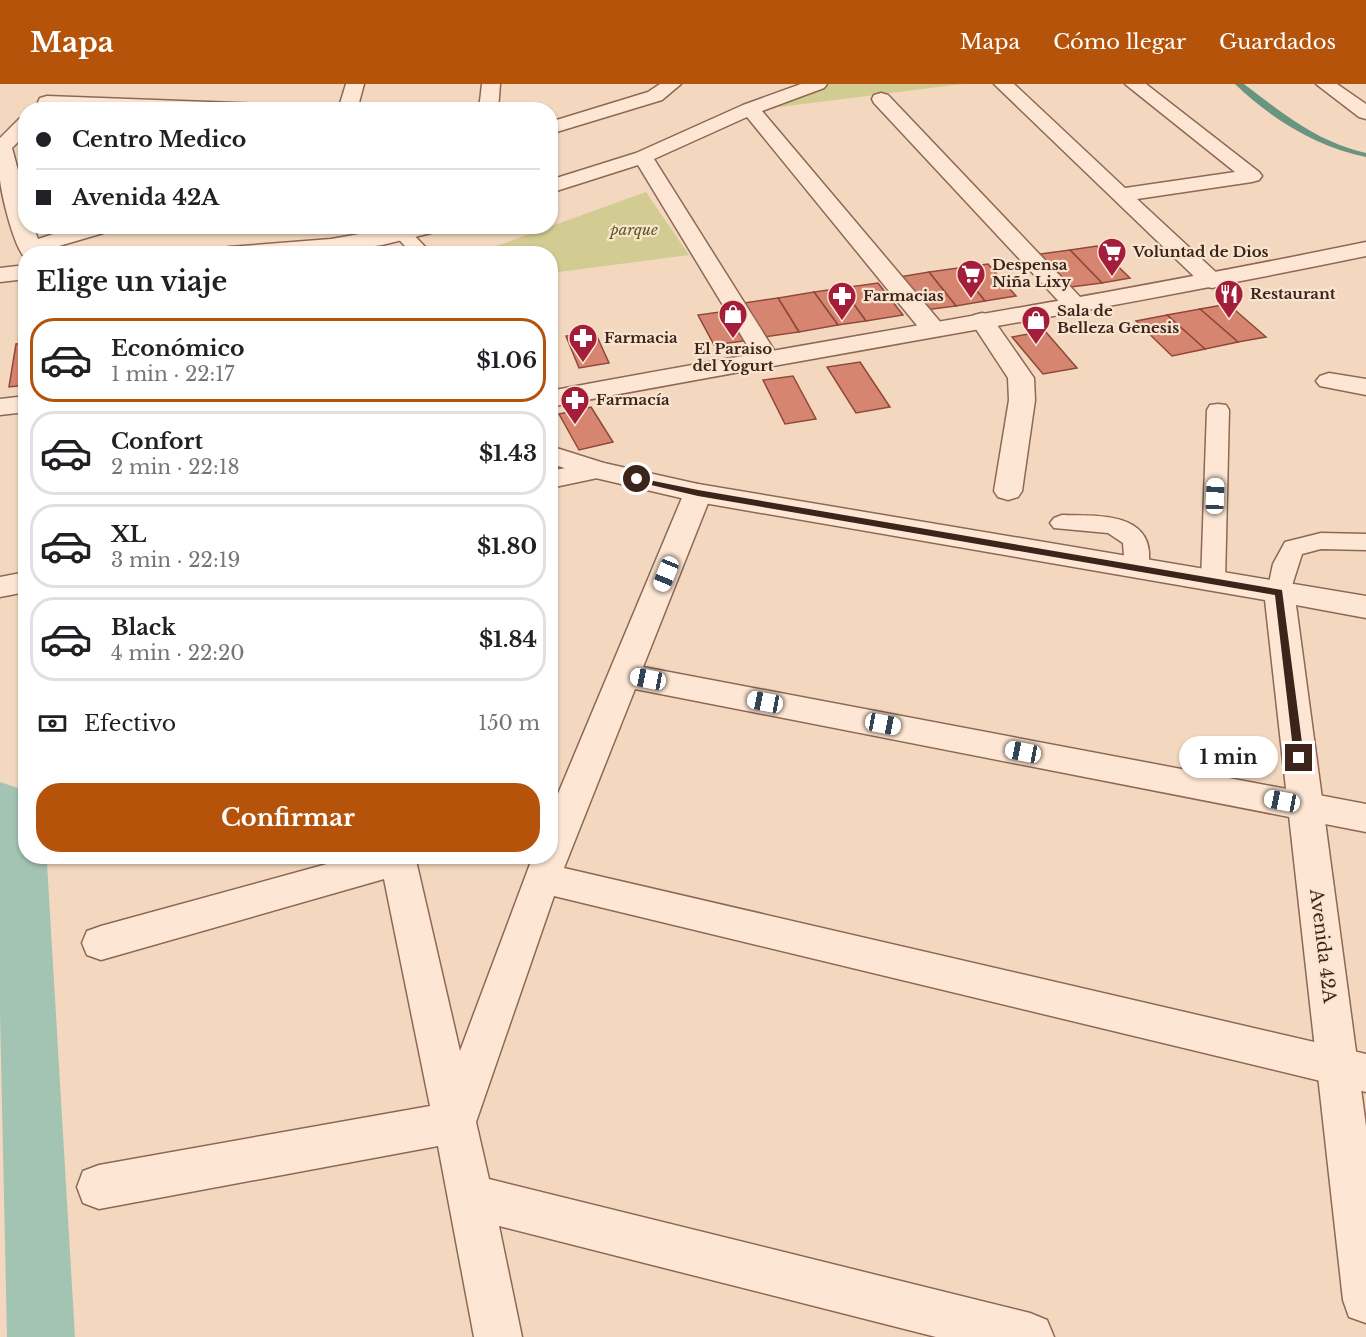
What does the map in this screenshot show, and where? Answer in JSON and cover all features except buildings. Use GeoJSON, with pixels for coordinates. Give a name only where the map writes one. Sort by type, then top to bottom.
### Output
{"type":"FeatureCollection","features":[{"type":"Feature","properties":{"kind":"street"},"geometry":{"type":"LineString","coordinates":[[47,102],[66,84]]}},
{"type":"Feature","properties":{"kind":"street"},"geometry":{"type":"LineString","coordinates":[[349,102],[355,84]]}},
{"type":"Feature","properties":{"kind":"street"},"geometry":{"type":"LineString","coordinates":[[489,102],[491,84]]}},
{"type":"Feature","properties":{"kind":"street"},"geometry":{"type":"LineString","coordinates":[[558,127],[656,96],[672,84]]}},
{"type":"Feature","properties":{"kind":"street"},"geometry":{"type":"LineString","coordinates":[[558,184],[643,156],[750,109],[818,84]]}},
{"type":"Feature","properties":{"kind":"street"},"geometry":{"type":"LineString","coordinates":[[1003,84],[1212,281]]}},
{"type":"Feature","properties":{"kind":"street"},"geometry":{"type":"LineString","coordinates":[[1119,195],[1252,176],[1134,84]]}},
{"type":"Feature","properties":{"kind":"street"},"geometry":{"type":"LineString","coordinates":[[1324,84],[1366,113]]}},
{"type":"Feature","properties":{"kind":"street"},"geometry":{"type":"LineString","coordinates":[[881,99],[1074,304]]}},
{"type":"Feature","properties":{"kind":"street"},"geometry":{"type":"LineString","coordinates":[[750,109],[933,329]]}},
{"type":"Feature","properties":{"kind":"street"},"geometry":{"type":"LineString","coordinates":[[18,133],[2,147],[10,216],[18,229]]}},
{"type":"Feature","properties":{"kind":"street"},"geometry":{"type":"LineString","coordinates":[[643,156],[767,358]]}},
{"type":"Feature","properties":{"kind":"street"},"geometry":{"type":"LineString","coordinates":[[45,246],[79,234]]}},
{"type":"Feature","properties":{"kind":"street"},"geometry":{"type":"LineString","coordinates":[[242,246],[263,234]]}},
{"type":"Feature","properties":{"kind":"street"},"geometry":{"type":"LineString","coordinates":[[321,246],[407,234]]}},
{"type":"Feature","properties":{"kind":"street"},"geometry":{"type":"LineString","coordinates":[[558,397],[767,358],[1212,281],[1366,249]]}},
{"type":"Feature","properties":{"kind":"street"},"geometry":{"type":"LineString","coordinates":[[0,274],[18,273]]}},
{"type":"Feature","properties":{"kind":"street"},"geometry":{"type":"LineString","coordinates":[[982,320],[1022,378],[1022,399],[1008,491]]}},
{"type":"Feature","properties":{"kind":"street"},"geometry":{"type":"LineString","coordinates":[[1329,381],[1366,387]]}},
{"type":"Feature","properties":{"kind":"street"},"geometry":{"type":"LineString","coordinates":[[0,407],[18,405]]}},
{"type":"Feature","properties":{"kind":"street"},"geometry":{"type":"LineString","coordinates":[[558,457],[597,470],[698,493],[1366,607]]}},
{"type":"Feature","properties":{"kind":"street"},"geometry":{"type":"LineString","coordinates":[[558,478],[597,470]]}},
{"type":"Feature","properties":{"kind":"street"},"geometry":{"type":"LineString","coordinates":[[558,838],[698,493]]}},
{"type":"Feature","properties":{"kind":"street"},"geometry":{"type":"LineString","coordinates":[[0,587],[18,584]]}},
{"type":"Feature","properties":{"kind":"street","name":"Avenida 42A"},"geometry":{"type":"LineString","coordinates":[[1279,592],[1305,806],[1352,1070],[1366,1300]]}},
{"type":"Feature","properties":{"kind":"street"},"geometry":{"type":"LineString","coordinates":[[624,675],[1366,818]]}},
{"type":"Feature","properties":{"kind":"street"},"geometry":{"type":"LineString","coordinates":[[101,943],[377,864]]}},
{"type":"Feature","properties":{"kind":"street"},"geometry":{"type":"LineString","coordinates":[[399,864],[471,1197],[498,1337]]}},
{"type":"Feature","properties":{"kind":"street"},"geometry":{"type":"LineString","coordinates":[[455,1122],[548,864]]}},
{"type":"Feature","properties":{"kind":"street"},"geometry":{"type":"LineString","coordinates":[[542,878],[1352,1070]]}},
{"type":"Feature","properties":{"kind":"street"},"geometry":{"type":"LineString","coordinates":[[99,1187],[455,1122]]}},
{"type":"Feature","properties":{"kind":"street"},"geometry":{"type":"LineString","coordinates":[[471,1197],[1030,1337]]}},
{"type":"Feature","properties":{"kind":"lane"},"geometry":{"type":"LineString","coordinates":[[404,235],[415,246]]}},
{"type":"Feature","properties":{"kind":"lane"},"geometry":{"type":"LineString","coordinates":[[1213,582],[1218,410]]}},
{"type":"Feature","properties":{"kind":"lane"},"geometry":{"type":"LineString","coordinates":[[1062,523],[1124,529],[1135,542],[1137,569]]}},
{"type":"Feature","properties":{"kind":"lane"},"geometry":{"type":"LineString","coordinates":[[1279,592],[1285,564],[1293,548],[1321,541],[1366,543]]}},
{"type":"Feature","properties":{"kind":"green space"},"geometry":{"type":"Polygon","coordinates":[[[826,84],[962,84],[756,110],[826,84]]]}},
{"type":"Feature","properties":{"kind":"green space","name":"parque"},"geometry":{"type":"Polygon","coordinates":[[[646,192],[689,255],[558,272],[558,246],[496,246],[530,234],[558,234],[558,224],[646,192]]]}},
{"type":"Feature","properties":{"kind":"waterway"},"geometry":{"type":"LineString","coordinates":[[1239,84],[1313,137],[1329,145],[1366,155]]}},
{"type":"Feature","properties":{"kind":"waterway"},"geometry":{"type":"LineString","coordinates":[[0,802],[18,854]]}},
{"type":"Feature","properties":{"kind":"waterway"},"geometry":{"type":"LineString","coordinates":[[21,864],[41,1337]]}},
{"type":"Feature","properties":{"kind":"place","name":"Voluntad de Dios"},"geometry":{"type":"Point","coordinates":[1112,278]}},
{"type":"Feature","properties":{"kind":"place","name":"Despensa Niña Lixy"},"geometry":{"type":"Point","coordinates":[971,300]}},
{"type":"Feature","properties":{"kind":"place","name":"Restaurant"},"geometry":{"type":"Point","coordinates":[1229,320]}},
{"type":"Feature","properties":{"kind":"place","name":"Farmacias"},"geometry":{"type":"Point","coordinates":[842,322]}},
{"type":"Feature","properties":{"kind":"place","name":"El Paraiso del Yogurt"},"geometry":{"type":"Point","coordinates":[733,340]}},
{"type":"Feature","properties":{"kind":"place","name":"Sala de Belleza Genesis"},"geometry":{"type":"Point","coordinates":[1036,346]}},
{"type":"Feature","properties":{"kind":"place","name":"Farmacia"},"geometry":{"type":"Point","coordinates":[583,364]}},
{"type":"Feature","properties":{"kind":"place","name":"Farmacía"},"geometry":{"type":"Point","coordinates":[575,426]}},
{"type":"Feature","properties":{"kind":"route"},"geometry":{"type":"LineString","coordinates":[[637,479],[698,493],[1279,592],[1299,758]]}}]}
